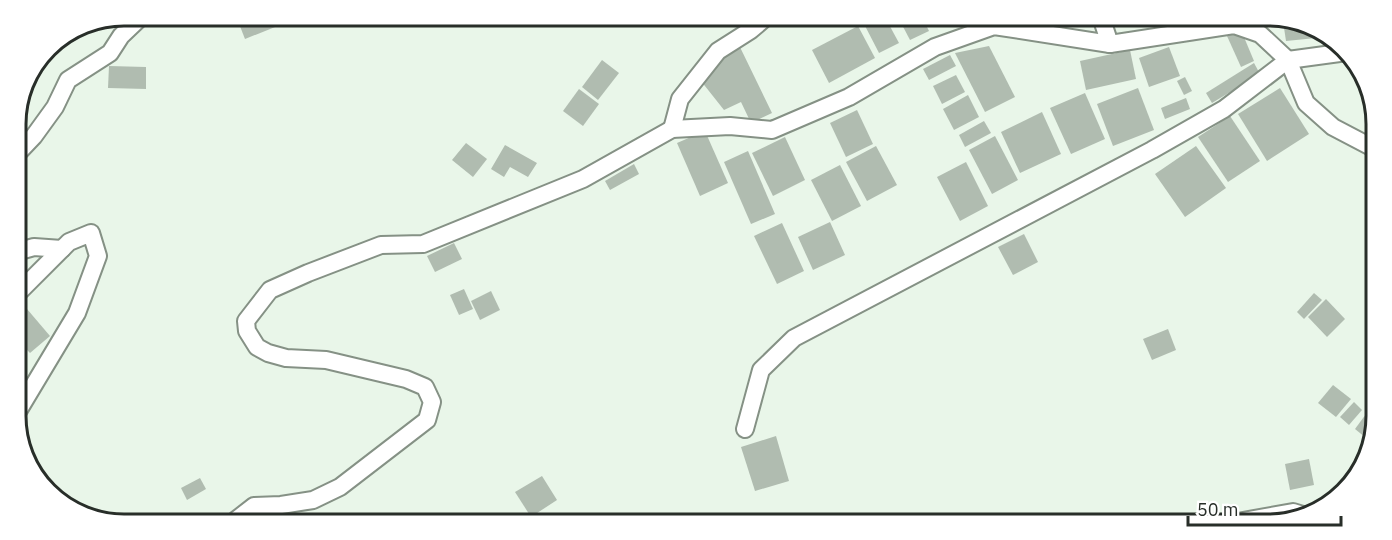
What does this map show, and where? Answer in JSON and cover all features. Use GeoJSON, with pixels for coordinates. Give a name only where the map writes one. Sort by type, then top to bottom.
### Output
{"type":"FeatureCollection","features":[{"type":"Feature","properties":{"kind":"street"},"geometry":{"type":"LineString","coordinates":[[26,144],[54,107],[68,80],[110,53],[120,36],[131,26]]}},
{"type":"Feature","properties":{"kind":"street"},"geometry":{"type":"LineString","coordinates":[[672,129],[680,99],[718,51],[756,26]]}},
{"type":"Feature","properties":{"kind":"street"},"geometry":{"type":"LineString","coordinates":[[244,514],[254,506],[313,500],[340,487],[427,420],[432,402],[425,387],[406,379],[326,360],[286,358],[257,347],[247,332],[246,321],[270,290],[381,245],[423,244],[583,179],[672,129],[730,126],[772,130],[849,97],[935,47],[984,26]]}},
{"type":"Feature","properties":{"kind":"street"},"geometry":{"type":"LineString","coordinates":[[1008,26],[1110,44],[1227,26]]}},
{"type":"Feature","properties":{"kind":"street"},"geometry":{"type":"LineString","coordinates":[[1104,26],[1110,44]]}},
{"type":"Feature","properties":{"kind":"street"},"geometry":{"type":"LineString","coordinates":[[1237,26],[1260,34],[1288,60],[1306,103],[1334,127],[1366,145]]}},
{"type":"Feature","properties":{"kind":"street"},"geometry":{"type":"LineString","coordinates":[[745,429],[761,370],[794,338],[1152,150],[1224,109],[1288,60],[1337,53]]}},
{"type":"Feature","properties":{"kind":"street"},"geometry":{"type":"LineString","coordinates":[[26,285],[69,242],[91,233],[98,256],[77,313],[26,398]]}},
{"type":"Feature","properties":{"kind":"street"},"geometry":{"type":"LineString","coordinates":[[26,249],[34,247],[62,249]]}},
{"type":"Feature","properties":{"kind":"building"},"geometry":{"type":"Polygon","coordinates":[[[240,26],[278,26],[245,39],[240,26]]]}},
{"type":"Feature","properties":{"kind":"building"},"geometry":{"type":"Polygon","coordinates":[[[858,26],[875,58],[829,83],[812,50],[858,26]]]}},
{"type":"Feature","properties":{"kind":"building"},"geometry":{"type":"Polygon","coordinates":[[[865,26],[890,26],[899,43],[879,53],[865,26]]]}},
{"type":"Feature","properties":{"kind":"building"},"geometry":{"type":"Polygon","coordinates":[[[903,26],[926,26],[929,31],[910,40],[903,26]]]}},
{"type":"Feature","properties":{"kind":"building"},"geometry":{"type":"Polygon","coordinates":[[[1284,27],[1316,38],[1286,41],[1284,27]]]}},
{"type":"Feature","properties":{"kind":"building"},"geometry":{"type":"Polygon","coordinates":[[[1241,30],[1254,61],[1241,67],[1227,36],[1241,30]]]}},
{"type":"Feature","properties":{"kind":"building"},"geometry":{"type":"Polygon","coordinates":[[[738,43],[772,113],[751,123],[741,102],[724,110],[701,81],[738,43]]]}},
{"type":"Feature","properties":{"kind":"building"},"geometry":{"type":"Polygon","coordinates":[[[989,46],[1015,97],[985,112],[955,53],[989,46]]]}},
{"type":"Feature","properties":{"kind":"building"},"geometry":{"type":"Polygon","coordinates":[[[1169,47],[1180,76],[1149,87],[1139,58],[1169,47]]]}},
{"type":"Feature","properties":{"kind":"building"},"geometry":{"type":"Polygon","coordinates":[[[1130,50],[1136,79],[1086,90],[1080,61],[1130,50]]]}},
{"type":"Feature","properties":{"kind":"building"},"geometry":{"type":"Polygon","coordinates":[[[950,55],[956,66],[929,80],[923,69],[950,55]]]}},
{"type":"Feature","properties":{"kind":"building"},"geometry":{"type":"Polygon","coordinates":[[[602,60],[619,73],[598,100],[582,87],[602,60]]]}},
{"type":"Feature","properties":{"kind":"building"},"geometry":{"type":"Polygon","coordinates":[[[1254,63],[1260,74],[1212,103],[1206,93],[1254,63]]]}},
{"type":"Feature","properties":{"kind":"building"},"geometry":{"type":"Polygon","coordinates":[[[109,66],[146,67],[146,89],[108,88],[109,66]]]}},
{"type":"Feature","properties":{"kind":"building"},"geometry":{"type":"Polygon","coordinates":[[[956,75],[965,92],[942,104],[933,86],[956,75]]]}},
{"type":"Feature","properties":{"kind":"building"},"geometry":{"type":"Polygon","coordinates":[[[1185,77],[1192,91],[1184,95],[1177,81],[1185,77]]]}},
{"type":"Feature","properties":{"kind":"building"},"geometry":{"type":"Polygon","coordinates":[[[1138,88],[1154,130],[1113,146],[1097,104],[1138,88]]]}},
{"type":"Feature","properties":{"kind":"building"},"geometry":{"type":"Polygon","coordinates":[[[1280,88],[1309,134],[1267,161],[1238,114],[1280,88]]]}},
{"type":"Feature","properties":{"kind":"building"},"geometry":{"type":"Polygon","coordinates":[[[579,89],[599,104],[583,126],[563,111],[579,89]]]}},
{"type":"Feature","properties":{"kind":"building"},"geometry":{"type":"Polygon","coordinates":[[[1085,93],[1105,139],[1071,154],[1050,108],[1085,93]]]}},
{"type":"Feature","properties":{"kind":"building"},"geometry":{"type":"Polygon","coordinates":[[[968,95],[979,117],[954,130],[943,109],[968,95]]]}},
{"type":"Feature","properties":{"kind":"building"},"geometry":{"type":"Polygon","coordinates":[[[1186,98],[1190,109],[1165,119],[1161,108],[1186,98]]]}},
{"type":"Feature","properties":{"kind":"building"},"geometry":{"type":"Polygon","coordinates":[[[857,110],[873,144],[846,157],[830,123],[857,110]]]}},
{"type":"Feature","properties":{"kind":"building"},"geometry":{"type":"Polygon","coordinates":[[[1042,112],[1061,154],[1020,173],[1001,132],[1042,112]]]}},
{"type":"Feature","properties":{"kind":"building"},"geometry":{"type":"Polygon","coordinates":[[[1230,116],[1260,161],[1228,182],[1198,137],[1230,116]]]}},
{"type":"Feature","properties":{"kind":"building"},"geometry":{"type":"Polygon","coordinates":[[[984,121],[991,133],[965,147],[959,135],[984,121]]]}},
{"type":"Feature","properties":{"kind":"building"},"geometry":{"type":"Polygon","coordinates":[[[705,131],[728,183],[700,196],[677,143],[705,131]]]}},
{"type":"Feature","properties":{"kind":"building"},"geometry":{"type":"Polygon","coordinates":[[[995,136],[1018,180],[992,194],[969,150],[995,136]]]}},
{"type":"Feature","properties":{"kind":"building"},"geometry":{"type":"Polygon","coordinates":[[[785,137],[805,180],[773,196],[752,153],[785,137]]]}},
{"type":"Feature","properties":{"kind":"building"},"geometry":{"type":"Polygon","coordinates":[[[466,143],[487,159],[473,177],[452,160],[466,143]]]}},
{"type":"Feature","properties":{"kind":"building"},"geometry":{"type":"Polygon","coordinates":[[[505,145],[537,163],[528,177],[510,167],[504,177],[491,169],[505,145]]]}},
{"type":"Feature","properties":{"kind":"building"},"geometry":{"type":"Polygon","coordinates":[[[876,146],[897,185],[867,201],[846,162],[876,146]]]}},
{"type":"Feature","properties":{"kind":"building"},"geometry":{"type":"Polygon","coordinates":[[[1196,146],[1226,188],[1185,217],[1155,174],[1196,146]]]}},
{"type":"Feature","properties":{"kind":"building"},"geometry":{"type":"Polygon","coordinates":[[[748,151],[775,214],[751,224],[724,162],[748,151]]]}},
{"type":"Feature","properties":{"kind":"building"},"geometry":{"type":"Polygon","coordinates":[[[966,162],[988,206],[960,221],[937,177],[966,162]]]}},
{"type":"Feature","properties":{"kind":"building"},"geometry":{"type":"Polygon","coordinates":[[[634,164],[639,174],[610,190],[605,181],[634,164]]]}},
{"type":"Feature","properties":{"kind":"building"},"geometry":{"type":"Polygon","coordinates":[[[840,165],[861,206],[832,221],[811,180],[840,165]]]}},
{"type":"Feature","properties":{"kind":"building"},"geometry":{"type":"Polygon","coordinates":[[[830,222],[845,255],[813,270],[798,237],[830,222]]]}},
{"type":"Feature","properties":{"kind":"building"},"geometry":{"type":"Polygon","coordinates":[[[782,223],[804,271],[777,284],[754,236],[782,223]]]}},
{"type":"Feature","properties":{"kind":"building"},"geometry":{"type":"Polygon","coordinates":[[[1024,234],[1038,262],[1013,275],[998,247],[1024,234]]]}},
{"type":"Feature","properties":{"kind":"building"},"geometry":{"type":"Polygon","coordinates":[[[454,243],[462,259],[435,272],[427,256],[454,243]]]}},
{"type":"Feature","properties":{"kind":"building"},"geometry":{"type":"Polygon","coordinates":[[[464,289],[473,309],[459,315],[450,295],[464,289]]]}},
{"type":"Feature","properties":{"kind":"building"},"geometry":{"type":"Polygon","coordinates":[[[491,291],[500,310],[480,320],[471,301],[491,291]]]}},
{"type":"Feature","properties":{"kind":"building"},"geometry":{"type":"Polygon","coordinates":[[[1314,293],[1322,300],[1304,319],[1297,312],[1314,293]]]}},
{"type":"Feature","properties":{"kind":"building"},"geometry":{"type":"Polygon","coordinates":[[[1326,299],[1345,319],[1327,337],[1308,317],[1326,299]]]}},
{"type":"Feature","properties":{"kind":"building"},"geometry":{"type":"Polygon","coordinates":[[[26,310],[50,336],[30,353],[26,349],[26,310]]]}},
{"type":"Feature","properties":{"kind":"building"},"geometry":{"type":"Polygon","coordinates":[[[1168,329],[1176,350],[1152,360],[1143,339],[1168,329]]]}},
{"type":"Feature","properties":{"kind":"building"},"geometry":{"type":"Polygon","coordinates":[[[1333,385],[1351,399],[1336,417],[1318,403],[1333,385]]]}},
{"type":"Feature","properties":{"kind":"building"},"geometry":{"type":"Polygon","coordinates":[[[1354,402],[1362,410],[1349,425],[1340,417],[1354,402]]]}},
{"type":"Feature","properties":{"kind":"building"},"geometry":{"type":"Polygon","coordinates":[[[1366,414],[1364,436],[1355,429],[1366,414]]]}},
{"type":"Feature","properties":{"kind":"building"},"geometry":{"type":"Polygon","coordinates":[[[776,436],[789,481],[755,491],[741,447],[776,436]]]}},
{"type":"Feature","properties":{"kind":"building"},"geometry":{"type":"Polygon","coordinates":[[[1309,459],[1314,485],[1290,490],[1285,464],[1309,459]]]}},
{"type":"Feature","properties":{"kind":"building"},"geometry":{"type":"Polygon","coordinates":[[[542,476],[557,500],[536,514],[529,514],[515,492],[542,476]]]}},
{"type":"Feature","properties":{"kind":"building"},"geometry":{"type":"Polygon","coordinates":[[[200,478],[206,489],[187,500],[181,488],[200,478]]]}}]}
